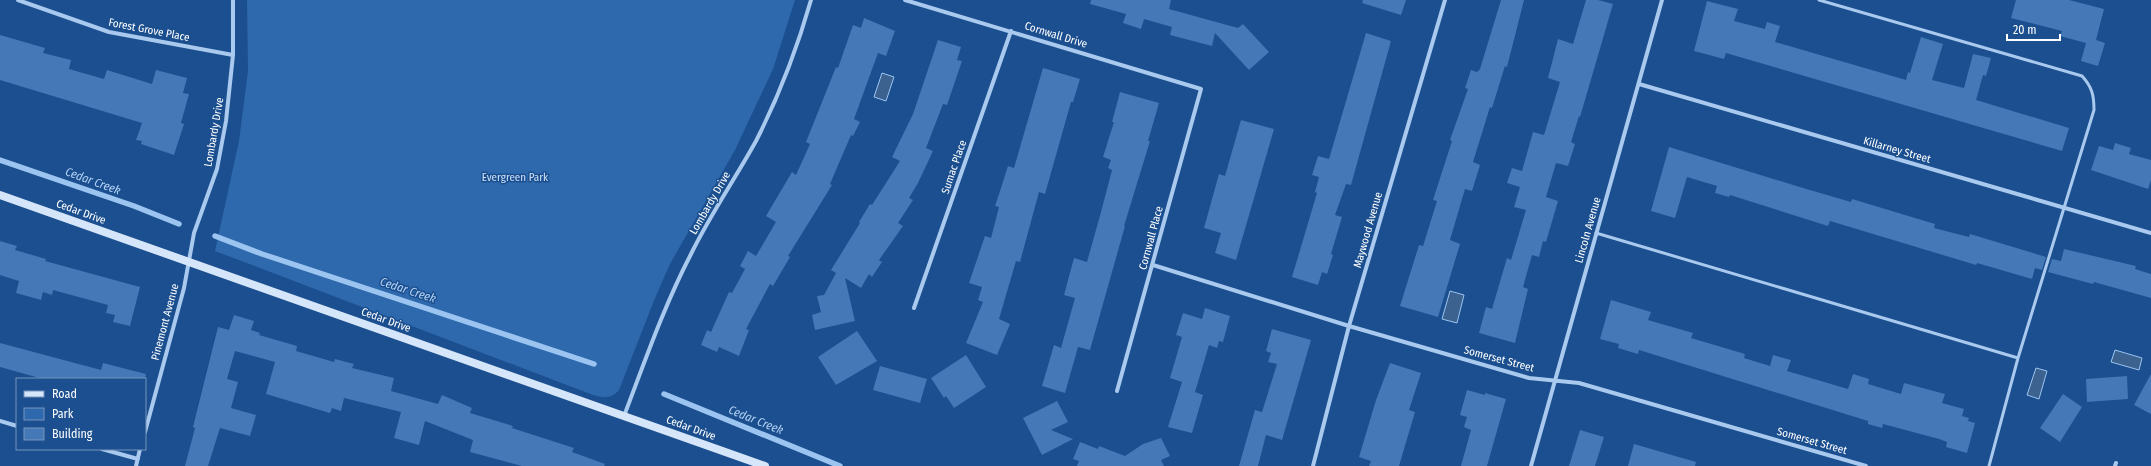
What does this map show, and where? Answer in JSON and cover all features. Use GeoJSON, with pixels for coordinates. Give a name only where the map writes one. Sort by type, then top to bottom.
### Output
{"type":"FeatureCollection","features":[{"type":"Feature","properties":{"kind":"street","name":"Forest Grove Place"},"geometry":{"type":"LineString","coordinates":[[18,0],[109,32],[233,55]]}},
{"type":"Feature","properties":{"kind":"street","name":"Lombardy Drive"},"geometry":{"type":"LineString","coordinates":[[188,262],[194,233],[217,169],[226,121],[233,55],[233,0]]}},
{"type":"Feature","properties":{"kind":"street","name":"Lombardy Drive"},"geometry":{"type":"LineString","coordinates":[[624,416],[678,279],[755,142],[778,93],[796,49],[811,0]]}},
{"type":"Feature","properties":{"kind":"street","name":"Cornwall Drive"},"geometry":{"type":"LineString","coordinates":[[905,0],[1201,89]]}},
{"type":"Feature","properties":{"kind":"street","name":"Maywood Avenue"},"geometry":{"type":"LineString","coordinates":[[1313,466],[1349,326],[1445,0]]}},
{"type":"Feature","properties":{"kind":"street","name":"Lincoln Avenue"},"geometry":{"type":"LineString","coordinates":[[1531,466],[1662,0]]}},
{"type":"Feature","properties":{"kind":"street","name":"Sumac Place"},"geometry":{"type":"LineString","coordinates":[[914,308],[1011,31]]}},
{"type":"Feature","properties":{"kind":"street","name":"Killarney Street"},"geometry":{"type":"LineString","coordinates":[[1639,84],[2151,233]]}},
{"type":"Feature","properties":{"kind":"street","name":"Cornwall Place"},"geometry":{"type":"LineString","coordinates":[[1116,392],[1153,265],[1201,89]]}},
{"type":"Feature","properties":{"kind":"street","name":"Cedar Drive"},"geometry":{"type":"LineString","coordinates":[[0,195],[765,466]]}},
{"type":"Feature","properties":{"kind":"street","name":"Pinemont Avenue"},"geometry":{"type":"LineString","coordinates":[[146,428],[184,288],[188,262]]}},
{"type":"Feature","properties":{"kind":"street","name":"Somerset Street"},"geometry":{"type":"LineString","coordinates":[[1153,265],[1349,326],[1529,378],[1579,383],[1866,466]]}},
{"type":"Feature","properties":{"kind":"street"},"geometry":{"type":"LineString","coordinates":[[0,421],[16,426]]}},
{"type":"Feature","properties":{"kind":"street"},"geometry":{"type":"LineString","coordinates":[[106,450],[138,459]]}},
{"type":"Feature","properties":{"kind":"street"},"geometry":{"type":"LineString","coordinates":[[136,466],[140,450]]}},
{"type":"Feature","properties":{"kind":"lane"},"geometry":{"type":"LineString","coordinates":[[1819,0],[2082,76],[2091,85],[2094,98],[2094,110],[2018,358],[1989,466]]}},
{"type":"Feature","properties":{"kind":"lane"},"geometry":{"type":"LineString","coordinates":[[1596,233],[2018,358]]}},
{"type":"Feature","properties":{"kind":"green space","name":"Evergreen Park"},"geometry":{"type":"Polygon","coordinates":[[[247,0],[795,0],[773,69],[735,150],[670,264],[619,390],[613,395],[600,397],[215,251],[239,141],[248,71],[247,0]]]}},
{"type":"Feature","properties":{"kind":"shaded area"},"geometry":{"type":"Polygon","coordinates":[[[882,73],[894,77],[886,101],[874,97],[882,73]]]}},
{"type":"Feature","properties":{"kind":"shaded area"},"geometry":{"type":"Polygon","coordinates":[[[1450,291],[1464,295],[1457,323],[1442,319],[1450,291]]]}},
{"type":"Feature","properties":{"kind":"shaded area"},"geometry":{"type":"Polygon","coordinates":[[[2115,350],[2142,358],[2139,370],[2111,362],[2115,350]]]}},
{"type":"Feature","properties":{"kind":"shaded area"},"geometry":{"type":"Polygon","coordinates":[[[2036,368],[2047,371],[2039,399],[2027,395],[2036,368]]]}},
{"type":"Feature","properties":{"kind":"building"},"geometry":{"type":"Polygon","coordinates":[[[1091,0],[1171,0],[1169,9],[1238,28],[1243,24],[1269,52],[1249,70],[1215,33],[1212,46],[1170,35],[1172,27],[1144,19],[1141,29],[1123,23],[1126,14],[1090,4],[1091,0]]]}},
{"type":"Feature","properties":{"kind":"building"},"geometry":{"type":"Polygon","coordinates":[[[1363,0],[1406,0],[1401,15],[1362,3],[1363,0]]]}},
{"type":"Feature","properties":{"kind":"building"},"geometry":{"type":"Polygon","coordinates":[[[1501,0],[1524,0],[1507,67],[1505,66],[1492,108],[1490,107],[1473,162],[1480,165],[1472,191],[1465,189],[1450,240],[1460,244],[1438,317],[1400,306],[1419,245],[1423,246],[1437,201],[1433,200],[1452,141],[1450,140],[1468,89],[1465,88],[1471,70],[1477,72],[1480,69],[1501,0]]]}},
{"type":"Feature","properties":{"kind":"building"},"geometry":{"type":"Polygon","coordinates":[[[1586,0],[1598,0],[1613,4],[1580,117],[1579,116],[1571,142],[1575,144],[1568,166],[1556,163],[1546,197],[1558,201],[1546,242],[1543,241],[1539,257],[1532,255],[1523,287],[1528,289],[1515,343],[1479,333],[1486,307],[1492,309],[1507,258],[1511,260],[1526,210],[1514,207],[1520,187],[1507,183],[1512,168],[1522,171],[1533,132],[1544,135],[1560,82],[1548,78],[1558,39],[1573,44],[1586,0]]]}},
{"type":"Feature","properties":{"kind":"building"},"geometry":{"type":"Polygon","coordinates":[[[2016,0],[2069,0],[2104,9],[2096,40],[2105,43],[2098,66],[2081,61],[2086,43],[2060,36],[2062,31],[2011,18],[2016,0]]]}},
{"type":"Feature","properties":{"kind":"building"},"geometry":{"type":"Polygon","coordinates":[[[1707,1],[1738,9],[1734,21],[1765,29],[1767,22],[1780,26],[1775,42],[1906,80],[1908,72],[1910,73],[1921,37],[1943,44],[1932,80],[1964,88],[1973,54],[1991,58],[1986,76],[1983,75],[1976,100],[2069,128],[2062,151],[1726,53],[1724,59],[1694,51],[1707,1]]]}},
{"type":"Feature","properties":{"kind":"building"},"geometry":{"type":"Polygon","coordinates":[[[864,18],[895,31],[886,56],[878,53],[854,119],[860,122],[853,136],[851,135],[830,184],[832,185],[788,256],[790,257],[773,286],[770,284],[746,329],[749,330],[739,356],[719,347],[717,352],[701,345],[707,330],[711,332],[729,292],[732,293],[745,269],[740,266],[748,251],[756,256],[776,222],[766,216],[792,172],[796,175],[810,144],[806,142],[836,67],[838,68],[853,25],[861,28],[864,18]]]}},
{"type":"Feature","properties":{"kind":"building"},"geometry":{"type":"Polygon","coordinates":[[[1366,33],[1391,41],[1351,185],[1346,184],[1335,215],[1342,217],[1331,254],[1333,255],[1327,274],[1322,272],[1318,285],[1292,277],[1317,193],[1315,192],[1319,177],[1312,175],[1318,156],[1329,159],[1366,33]]]}},
{"type":"Feature","properties":{"kind":"building"},"geometry":{"type":"Polygon","coordinates":[[[0,35],[45,48],[43,53],[71,60],[69,69],[104,79],[107,70],[152,84],[156,70],[187,78],[183,93],[189,94],[181,123],[184,124],[174,155],[141,144],[142,141],[136,140],[142,123],[0,80],[0,35]]]}},
{"type":"Feature","properties":{"kind":"building"},"geometry":{"type":"Polygon","coordinates":[[[938,40],[961,47],[957,60],[962,61],[947,105],[943,104],[926,148],[933,151],[909,198],[913,200],[898,223],[903,226],[879,260],[882,262],[872,277],[869,274],[861,288],[845,278],[855,321],[815,330],[812,315],[821,312],[817,296],[824,295],[836,273],[831,270],[870,204],[872,205],[900,161],[892,157],[913,114],[938,40]]]}},
{"type":"Feature","properties":{"kind":"building"},"geometry":{"type":"Polygon","coordinates":[[[1043,68],[1080,79],[1073,102],[1071,102],[1045,194],[1039,192],[1020,262],[1016,261],[999,319],[1010,324],[997,355],[966,343],[983,302],[978,300],[982,287],[969,283],[985,236],[991,238],[999,207],[995,206],[1008,166],[1014,168],[1043,68]]]}},
{"type":"Feature","properties":{"kind":"building"},"geometry":{"type":"Polygon","coordinates":[[[1120,92],[1159,103],[1148,141],[1150,141],[1124,226],[1090,350],[1078,347],[1065,393],[1042,386],[1054,345],[1061,348],[1075,298],[1064,295],[1074,258],[1087,262],[1101,212],[1112,170],[1108,168],[1111,160],[1103,157],[1114,122],[1112,122],[1120,92]]]}},
{"type":"Feature","properties":{"kind":"building"},"geometry":{"type":"Polygon","coordinates":[[[1241,120],[1274,129],[1236,260],[1215,253],[1221,233],[1204,228],[1219,174],[1225,176],[1241,120]]]}},
{"type":"Feature","properties":{"kind":"building"},"geometry":{"type":"Polygon","coordinates":[[[2115,143],[2131,148],[2129,154],[2151,160],[2151,180],[2148,189],[2091,170],[2099,146],[2113,150],[2115,143]]]}},
{"type":"Feature","properties":{"kind":"building"},"geometry":{"type":"Polygon","coordinates":[[[1669,147],[1851,202],[1852,199],[1935,224],[1934,228],[1969,237],[1970,234],[2046,257],[2042,270],[2035,268],[2032,279],[1977,263],[1976,265],[1830,221],[1828,226],[1730,195],[1729,197],[1715,193],[1717,186],[1687,177],[1675,218],[1651,211],[1669,147]]]}},
{"type":"Feature","properties":{"kind":"building"},"geometry":{"type":"Polygon","coordinates":[[[0,241],[17,246],[15,250],[46,259],[45,261],[140,287],[130,326],[113,322],[115,315],[106,313],[108,305],[53,290],[52,295],[43,292],[41,300],[16,293],[19,281],[0,275],[0,241]]]}},
{"type":"Feature","properties":{"kind":"building"},"geometry":{"type":"Polygon","coordinates":[[[2064,249],[2136,266],[2135,269],[2151,274],[2151,298],[2094,282],[2093,284],[2048,272],[2052,259],[2061,261],[2064,249]]]}},
{"type":"Feature","properties":{"kind":"building"},"geometry":{"type":"Polygon","coordinates":[[[1611,300],[1651,312],[1648,320],[1693,333],[1691,338],[1745,354],[1744,358],[1770,366],[1773,355],[1791,360],[1787,371],[1848,389],[1853,374],[1869,379],[1868,384],[1901,394],[1904,383],[1945,394],[1942,403],[1964,409],[1962,416],[1969,418],[1968,421],[1975,423],[1967,453],[1946,447],[1947,442],[1939,439],[1883,424],[1882,428],[1868,424],[1868,421],[1639,350],[1638,354],[1618,348],[1619,344],[1600,339],[1611,300]]]}},
{"type":"Feature","properties":{"kind":"building"},"geometry":{"type":"Polygon","coordinates":[[[1205,308],[1230,316],[1223,342],[1219,341],[1217,348],[1209,345],[1195,392],[1203,395],[1192,433],[1168,427],[1182,382],[1170,378],[1182,337],[1176,335],[1183,313],[1202,319],[1205,308]]]}},
{"type":"Feature","properties":{"kind":"building"},"geometry":{"type":"Polygon","coordinates":[[[234,315],[254,321],[251,330],[260,333],[259,335],[297,346],[296,351],[334,362],[335,359],[354,364],[352,368],[394,378],[391,391],[438,404],[442,395],[472,408],[470,413],[513,426],[512,428],[574,448],[572,452],[605,464],[604,466],[522,466],[470,452],[473,440],[425,421],[419,445],[394,438],[401,412],[344,398],[341,411],[332,408],[330,413],[266,394],[275,362],[235,351],[227,379],[238,382],[231,408],[256,415],[250,436],[220,428],[208,466],[185,466],[195,428],[193,427],[218,327],[229,330],[234,315]]]}},
{"type":"Feature","properties":{"kind":"building"},"geometry":{"type":"Polygon","coordinates":[[[1272,329],[1311,340],[1282,440],[1266,435],[1258,466],[1239,466],[1255,410],[1262,412],[1277,364],[1268,362],[1271,353],[1266,351],[1272,329]]]}},
{"type":"Feature","properties":{"kind":"building"},"geometry":{"type":"Polygon","coordinates":[[[857,331],[877,361],[836,385],[818,357],[857,331]]]}},
{"type":"Feature","properties":{"kind":"building"},"geometry":{"type":"Polygon","coordinates":[[[0,343],[101,370],[103,363],[146,374],[145,378],[39,378],[0,367],[0,343]]]}},
{"type":"Feature","properties":{"kind":"building"},"geometry":{"type":"Polygon","coordinates":[[[966,355],[986,387],[954,408],[946,396],[944,398],[931,378],[966,355]]]}},
{"type":"Feature","properties":{"kind":"building"},"geometry":{"type":"Polygon","coordinates":[[[1390,363],[1421,373],[1409,410],[1415,412],[1399,466],[1369,466],[1371,461],[1359,457],[1376,400],[1390,363]]]}},
{"type":"Feature","properties":{"kind":"building"},"geometry":{"type":"Polygon","coordinates":[[[880,366],[927,379],[920,403],[873,390],[880,366]]]}},
{"type":"Feature","properties":{"kind":"building"},"geometry":{"type":"Polygon","coordinates":[[[2151,374],[2151,414],[2134,405],[2151,374]]]}},
{"type":"Feature","properties":{"kind":"building"},"geometry":{"type":"Polygon","coordinates":[[[2127,376],[2128,399],[2087,402],[2086,379],[2127,376]]]}},
{"type":"Feature","properties":{"kind":"building"},"geometry":{"type":"Polygon","coordinates":[[[1467,390],[1506,399],[1487,466],[1461,466],[1471,430],[1464,427],[1467,417],[1460,415],[1467,390]]]}},
{"type":"Feature","properties":{"kind":"building"},"geometry":{"type":"Polygon","coordinates":[[[2063,394],[2082,407],[2060,442],[2040,428],[2063,394]]]}},
{"type":"Feature","properties":{"kind":"building"},"geometry":{"type":"Polygon","coordinates":[[[1057,401],[1068,422],[1051,430],[1073,439],[1042,455],[1023,418],[1057,401]]]}},
{"type":"Feature","properties":{"kind":"building"},"geometry":{"type":"Polygon","coordinates":[[[1580,430],[1604,437],[1595,466],[1569,466],[1580,430]]]}},
{"type":"Feature","properties":{"kind":"building"},"geometry":{"type":"Polygon","coordinates":[[[1161,438],[1170,456],[1161,460],[1164,466],[1077,466],[1079,461],[1073,459],[1080,442],[1098,449],[1099,446],[1125,456],[1143,444],[1161,438]]]}},
{"type":"Feature","properties":{"kind":"building"},"geometry":{"type":"Polygon","coordinates":[[[1634,444],[1696,462],[1695,466],[1628,466],[1634,444]]]}},
{"type":"Feature","properties":{"kind":"waterway","name":"Cedar Creek"},"geometry":{"type":"LineString","coordinates":[[0,160],[134,206],[179,224]]}},
{"type":"Feature","properties":{"kind":"waterway","name":"Cedar Creek"},"geometry":{"type":"LineString","coordinates":[[215,236],[262,254],[594,364]]}},
{"type":"Feature","properties":{"kind":"waterway","name":"Cedar Creek"},"geometry":{"type":"LineString","coordinates":[[664,394],[840,466]]}}]}
